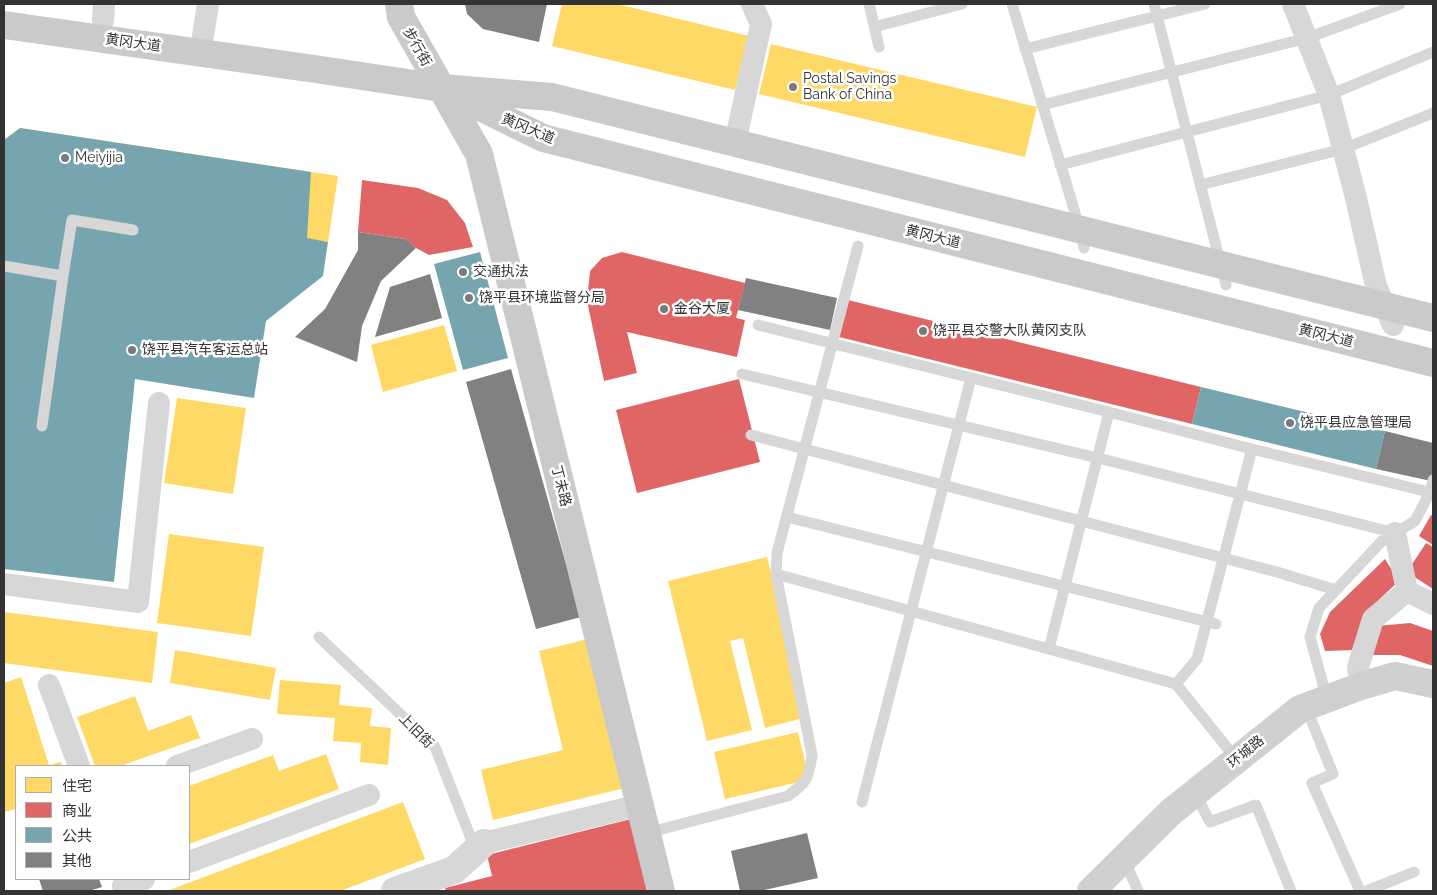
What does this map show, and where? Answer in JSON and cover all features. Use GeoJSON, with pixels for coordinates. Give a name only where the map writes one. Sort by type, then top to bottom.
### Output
{"type":"FeatureCollection","features":[{"type":"Feature","properties":{"kind":"main road","name":"步行街"},"geometry":{"type":"LineString","coordinates":[[399,4],[401,17],[441,88]]}},
{"type":"Feature","properties":{"kind":"main road","name":"黄冈大道"},"geometry":{"type":"LineString","coordinates":[[4,24],[441,88],[552,97],[1433,318]]}},
{"type":"Feature","properties":{"kind":"main road","name":"黄冈大道"},"geometry":{"type":"LineString","coordinates":[[441,88],[543,138],[1433,363]]}},
{"type":"Feature","properties":{"kind":"main road","name":"丁未路"},"geometry":{"type":"LineString","coordinates":[[441,88],[479,154],[661,891]]}},
{"type":"Feature","properties":{"kind":"main road","name":"环城路"},"geometry":{"type":"LineString","coordinates":[[1091,891],[1171,812],[1300,709],[1361,686],[1395,676],[1433,684]]}},
{"type":"Feature","properties":{"kind":"street"},"geometry":{"type":"LineString","coordinates":[[203,36],[208,4]]}},
{"type":"Feature","properties":{"kind":"street"},"geometry":{"type":"LineString","coordinates":[[735,143],[762,24],[752,4]]}},
{"type":"Feature","properties":{"kind":"street"},"geometry":{"type":"LineString","coordinates":[[1293,4],[1329,95],[1356,198],[1376,286],[1393,325]]}},
{"type":"Feature","properties":{"kind":"street"},"geometry":{"type":"LineString","coordinates":[[4,584],[138,602],[159,403]]}},
{"type":"Feature","properties":{"kind":"street"},"geometry":{"type":"LineString","coordinates":[[1395,533],[1407,592]]}},
{"type":"Feature","properties":{"kind":"street"},"geometry":{"type":"LineString","coordinates":[[1407,592],[1433,604]]}},
{"type":"Feature","properties":{"kind":"street"},"geometry":{"type":"LineString","coordinates":[[1361,686],[1358,667],[1373,619],[1407,592]]}},
{"type":"Feature","properties":{"kind":"street"},"geometry":{"type":"LineString","coordinates":[[49,685],[79,765]]}},
{"type":"Feature","properties":{"kind":"street"},"geometry":{"type":"LineString","coordinates":[[180,765],[252,739]]}},
{"type":"Feature","properties":{"kind":"street"},"geometry":{"type":"LineString","coordinates":[[190,862],[368,795]]}},
{"type":"Feature","properties":{"kind":"street"},"geometry":{"type":"LineString","coordinates":[[395,891],[454,870],[480,847],[640,805]]}},
{"type":"Feature","properties":{"kind":"lane"},"geometry":{"type":"LineString","coordinates":[[869,4],[879,47]]}},
{"type":"Feature","properties":{"kind":"lane"},"geometry":{"type":"LineString","coordinates":[[874,27],[962,4]]}},
{"type":"Feature","properties":{"kind":"lane"},"geometry":{"type":"LineString","coordinates":[[1012,4],[1084,248]]}},
{"type":"Feature","properties":{"kind":"lane"},"geometry":{"type":"LineString","coordinates":[[1154,4],[1226,285]]}},
{"type":"Feature","properties":{"kind":"lane"},"geometry":{"type":"LineString","coordinates":[[1025,49],[1205,4]]}},
{"type":"Feature","properties":{"kind":"lane"},"geometry":{"type":"LineString","coordinates":[[1042,105],[1307,38],[1400,4]]}},
{"type":"Feature","properties":{"kind":"lane"},"geometry":{"type":"LineString","coordinates":[[1060,165],[1329,95],[1433,52]]}},
{"type":"Feature","properties":{"kind":"lane"},"geometry":{"type":"LineString","coordinates":[[1200,185],[1343,149],[1433,113]]}},
{"type":"Feature","properties":{"kind":"lane"},"geometry":{"type":"LineString","coordinates":[[42,426],[72,220],[133,230]]}},
{"type":"Feature","properties":{"kind":"lane"},"geometry":{"type":"LineString","coordinates":[[647,833],[788,796],[799,788],[810,774],[812,755],[776,574],[777,553],[858,246]]}},
{"type":"Feature","properties":{"kind":"lane"},"geometry":{"type":"LineString","coordinates":[[4,266],[63,276]]}},
{"type":"Feature","properties":{"kind":"lane"},"geometry":{"type":"LineString","coordinates":[[758,325],[1252,449],[1432,492]]}},
{"type":"Feature","properties":{"kind":"lane"},"geometry":{"type":"LineString","coordinates":[[742,374],[1098,458],[1395,533]]}},
{"type":"Feature","properties":{"kind":"lane"},"geometry":{"type":"LineString","coordinates":[[862,802],[971,378]]}},
{"type":"Feature","properties":{"kind":"lane"},"geometry":{"type":"LineString","coordinates":[[1050,649],[1109,412]]}},
{"type":"Feature","properties":{"kind":"lane"},"geometry":{"type":"LineString","coordinates":[[750,435],[1278,572],[1336,590]]}},
{"type":"Feature","properties":{"kind":"lane"},"geometry":{"type":"LineString","coordinates":[[1176,684],[1197,659],[1252,449]]}},
{"type":"Feature","properties":{"kind":"lane"},"geometry":{"type":"LineString","coordinates":[[1360,891],[1312,783],[1333,774],[1317,703],[1310,637],[1319,608],[1382,541],[1415,521],[1432,492],[1433,480]]}},
{"type":"Feature","properties":{"kind":"lane"},"geometry":{"type":"LineString","coordinates":[[787,517],[1216,624]]}},
{"type":"Feature","properties":{"kind":"lane"},"geometry":{"type":"LineString","coordinates":[[776,574],[1176,684],[1237,760]]}},
{"type":"Feature","properties":{"kind":"lane","name":"上旧街"},"geometry":{"type":"LineString","coordinates":[[319,637],[435,747],[480,847]]}},
{"type":"Feature","properties":{"kind":"lane"},"geometry":{"type":"LineString","coordinates":[[1195,793],[1210,822],[1256,805],[1291,891]]}},
{"type":"Feature","properties":{"kind":"lane"},"geometry":{"type":"LineString","coordinates":[[1124,859],[1138,891]]}},
{"type":"Feature","properties":{"kind":"lane"},"geometry":{"type":"LineString","coordinates":[[1366,891],[1414,872]]}},
{"type":"Feature","properties":{"kind":"building: 住宅"},"geometry":{"type":"Polygon","coordinates":[[[562,4],[617,4],[749,36],[735,90],[552,46],[562,4]]]}},
{"type":"Feature","properties":{"kind":"building: 住宅"},"geometry":{"type":"Polygon","coordinates":[[[771,44],[1037,107],[1025,157],[759,94],[771,44]]]}},
{"type":"Feature","properties":{"kind":"building: 住宅"},"geometry":{"type":"Polygon","coordinates":[[[20,128],[338,176],[328,242],[45,200],[37,252],[4,247],[4,140],[20,128]]]}},
{"type":"Feature","properties":{"kind":"building: 住宅"},"geometry":{"type":"Polygon","coordinates":[[[4,288],[29,291],[5,481],[4,481],[4,288]]]}},
{"type":"Feature","properties":{"kind":"building: 住宅"},"geometry":{"type":"Polygon","coordinates":[[[444,325],[457,371],[383,392],[371,345],[444,325]]]}},
{"type":"Feature","properties":{"kind":"building: 住宅"},"geometry":{"type":"Polygon","coordinates":[[[177,398],[246,408],[233,494],[164,483],[177,398]]]}},
{"type":"Feature","properties":{"kind":"building: 住宅"},"geometry":{"type":"Polygon","coordinates":[[[169,534],[264,547],[251,636],[157,623],[169,534]]]}},
{"type":"Feature","properties":{"kind":"building: 住宅"},"geometry":{"type":"Polygon","coordinates":[[[767,557],[807,717],[765,728],[743,638],[730,641],[752,730],[707,741],[668,581],[767,557]]]}},
{"type":"Feature","properties":{"kind":"building: 住宅"},"geometry":{"type":"Polygon","coordinates":[[[4,612],[158,632],[152,683],[4,663],[4,612]]]}},
{"type":"Feature","properties":{"kind":"building: 住宅"},"geometry":{"type":"Polygon","coordinates":[[[588,639],[625,788],[493,820],[481,770],[563,750],[539,651],[588,639]]]}},
{"type":"Feature","properties":{"kind":"building: 住宅"},"geometry":{"type":"Polygon","coordinates":[[[175,650],[276,668],[270,700],[170,683],[175,650]]]}},
{"type":"Feature","properties":{"kind":"building: 住宅"},"geometry":{"type":"Polygon","coordinates":[[[21,677],[49,765],[15,765],[15,809],[4,812],[4,683],[21,677]]]}},
{"type":"Feature","properties":{"kind":"building: 住宅"},"geometry":{"type":"Polygon","coordinates":[[[280,680],[341,685],[339,705],[372,708],[370,726],[391,728],[388,765],[360,762],[361,743],[333,741],[335,718],[277,714],[280,680]]]}},
{"type":"Feature","properties":{"kind":"building: 住宅"},"geometry":{"type":"Polygon","coordinates":[[[135,696],[148,731],[191,715],[200,738],[123,765],[95,765],[77,717],[135,696]]]}},
{"type":"Feature","properties":{"kind":"building: 住宅"},"geometry":{"type":"Polygon","coordinates":[[[798,732],[806,766],[799,782],[725,799],[714,752],[798,732]]]}},
{"type":"Feature","properties":{"kind":"building: 住宅"},"geometry":{"type":"Polygon","coordinates":[[[326,754],[339,789],[190,844],[190,786],[273,755],[279,771],[326,754]]]}},
{"type":"Feature","properties":{"kind":"building: 住宅"},"geometry":{"type":"Polygon","coordinates":[[[61,762],[62,765],[49,765],[61,762]]]}},
{"type":"Feature","properties":{"kind":"building: 住宅"},"geometry":{"type":"Polygon","coordinates":[[[403,802],[425,859],[340,891],[167,891],[403,802]]]}},
{"type":"Feature","properties":{"kind":"building: 住宅"},"geometry":{"type":"Polygon","coordinates":[[[633,821],[651,891],[606,891],[591,831],[633,821]]]}},
{"type":"Feature","properties":{"kind":"building: 住宅"},"geometry":{"type":"Polygon","coordinates":[[[588,833],[600,879],[556,891],[504,891],[495,858],[588,833]]]}},
{"type":"Feature","properties":{"kind":"building: 商业"},"geometry":{"type":"Polygon","coordinates":[[[362,180],[418,188],[447,200],[465,223],[473,247],[429,255],[416,248],[406,239],[358,232],[362,180]]]}},
{"type":"Feature","properties":{"kind":"building: 商业","name":"金谷大厦"},"geometry":{"type":"Polygon","coordinates":[[[622,252],[745,283],[736,318],[745,320],[737,357],[627,332],[637,373],[604,381],[587,301],[590,271],[602,258],[622,252]]]}},
{"type":"Feature","properties":{"kind":"building: 商业"},"geometry":{"type":"Polygon","coordinates":[[[848,300],[1201,387],[1192,424],[839,337],[848,300]]]}},
{"type":"Feature","properties":{"kind":"building: 商业"},"geometry":{"type":"Polygon","coordinates":[[[739,379],[760,462],[637,493],[616,410],[739,379]]]}},
{"type":"Feature","properties":{"kind":"building: 商业"},"geometry":{"type":"Polygon","coordinates":[[[1431,515],[1433,516],[1433,545],[1419,536],[1431,515]]]}},
{"type":"Feature","properties":{"kind":"building: 商业"},"geometry":{"type":"Polygon","coordinates":[[[1426,543],[1433,547],[1433,589],[1407,572],[1426,543]]]}},
{"type":"Feature","properties":{"kind":"building: 商业"},"geometry":{"type":"Polygon","coordinates":[[[1385,559],[1399,581],[1369,609],[1353,650],[1325,651],[1320,634],[1330,612],[1385,559]]]}},
{"type":"Feature","properties":{"kind":"building: 商业"},"geometry":{"type":"Polygon","coordinates":[[[1410,623],[1433,631],[1433,666],[1400,655],[1368,655],[1377,626],[1410,623]]]}},
{"type":"Feature","properties":{"kind":"building: 商业"},"geometry":{"type":"Polygon","coordinates":[[[635,818],[653,891],[446,891],[445,888],[492,876],[487,855],[635,818]]]}},
{"type":"Feature","properties":{"kind":"building: 公共","name":"饶平县汽车客运总站"},"geometry":{"type":"Polygon","coordinates":[[[20,128],[311,172],[307,238],[328,242],[323,276],[266,321],[254,398],[135,379],[114,582],[4,569],[4,140],[20,128]]]}},
{"type":"Feature","properties":{"kind":"building: 公共"},"geometry":{"type":"Polygon","coordinates":[[[480,252],[508,358],[463,370],[434,264],[480,252]]]}},
{"type":"Feature","properties":{"kind":"building: 公共"},"geometry":{"type":"Polygon","coordinates":[[[1201,387],[1385,431],[1376,469],[1192,424],[1201,387]]]}},
{"type":"Feature","properties":{"kind":"building: 其他"},"geometry":{"type":"Polygon","coordinates":[[[465,4],[547,4],[539,42],[483,29],[467,14],[465,4]]]}},
{"type":"Feature","properties":{"kind":"building: 其他"},"geometry":{"type":"Polygon","coordinates":[[[358,232],[406,239],[416,248],[381,281],[362,326],[357,362],[295,337],[325,309],[358,250],[358,232]]]}},
{"type":"Feature","properties":{"kind":"building: 其他"},"geometry":{"type":"Polygon","coordinates":[[[430,274],[442,318],[375,337],[390,287],[430,274]]]}},
{"type":"Feature","properties":{"kind":"building: 其他"},"geometry":{"type":"Polygon","coordinates":[[[746,278],[837,298],[830,330],[738,310],[746,278]]]}},
{"type":"Feature","properties":{"kind":"building: 其他"},"geometry":{"type":"Polygon","coordinates":[[[511,369],[581,617],[536,629],[466,382],[511,369]]]}},
{"type":"Feature","properties":{"kind":"building: 其他"},"geometry":{"type":"Polygon","coordinates":[[[1385,431],[1433,443],[1431,481],[1376,469],[1385,431]]]}},
{"type":"Feature","properties":{"kind":"building: 其他"},"geometry":{"type":"Polygon","coordinates":[[[807,833],[818,878],[760,891],[740,891],[731,851],[807,833]]]}},
{"type":"Feature","properties":{"kind":"building: 其他"},"geometry":{"type":"Polygon","coordinates":[[[39,880],[99,880],[102,887],[89,891],[43,891],[39,880]]]}},
{"type":"Feature","properties":{"kind":"place","name":"Postal Savings Bank of China"},"geometry":{"type":"Point","coordinates":[793,87]}},
{"type":"Feature","properties":{"kind":"place","name":"Meiyijia"},"geometry":{"type":"Point","coordinates":[65,158]}},
{"type":"Feature","properties":{"kind":"place","name":"交通执法"},"geometry":{"type":"Point","coordinates":[463,272]}},
{"type":"Feature","properties":{"kind":"place","name":"饶平县环境监督分局"},"geometry":{"type":"Point","coordinates":[469,298]}},
{"type":"Feature","properties":{"kind":"place","name":"金谷大厦"},"geometry":{"type":"Point","coordinates":[664,309]}},
{"type":"Feature","properties":{"kind":"place","name":"饶平县交警大队黄冈支队"},"geometry":{"type":"Point","coordinates":[923,331]}},
{"type":"Feature","properties":{"kind":"place","name":"饶平县汽车客运总站"},"geometry":{"type":"Point","coordinates":[132,350]}},
{"type":"Feature","properties":{"kind":"place","name":"饶平县应急管理局"},"geometry":{"type":"Point","coordinates":[1290,423]}}]}
